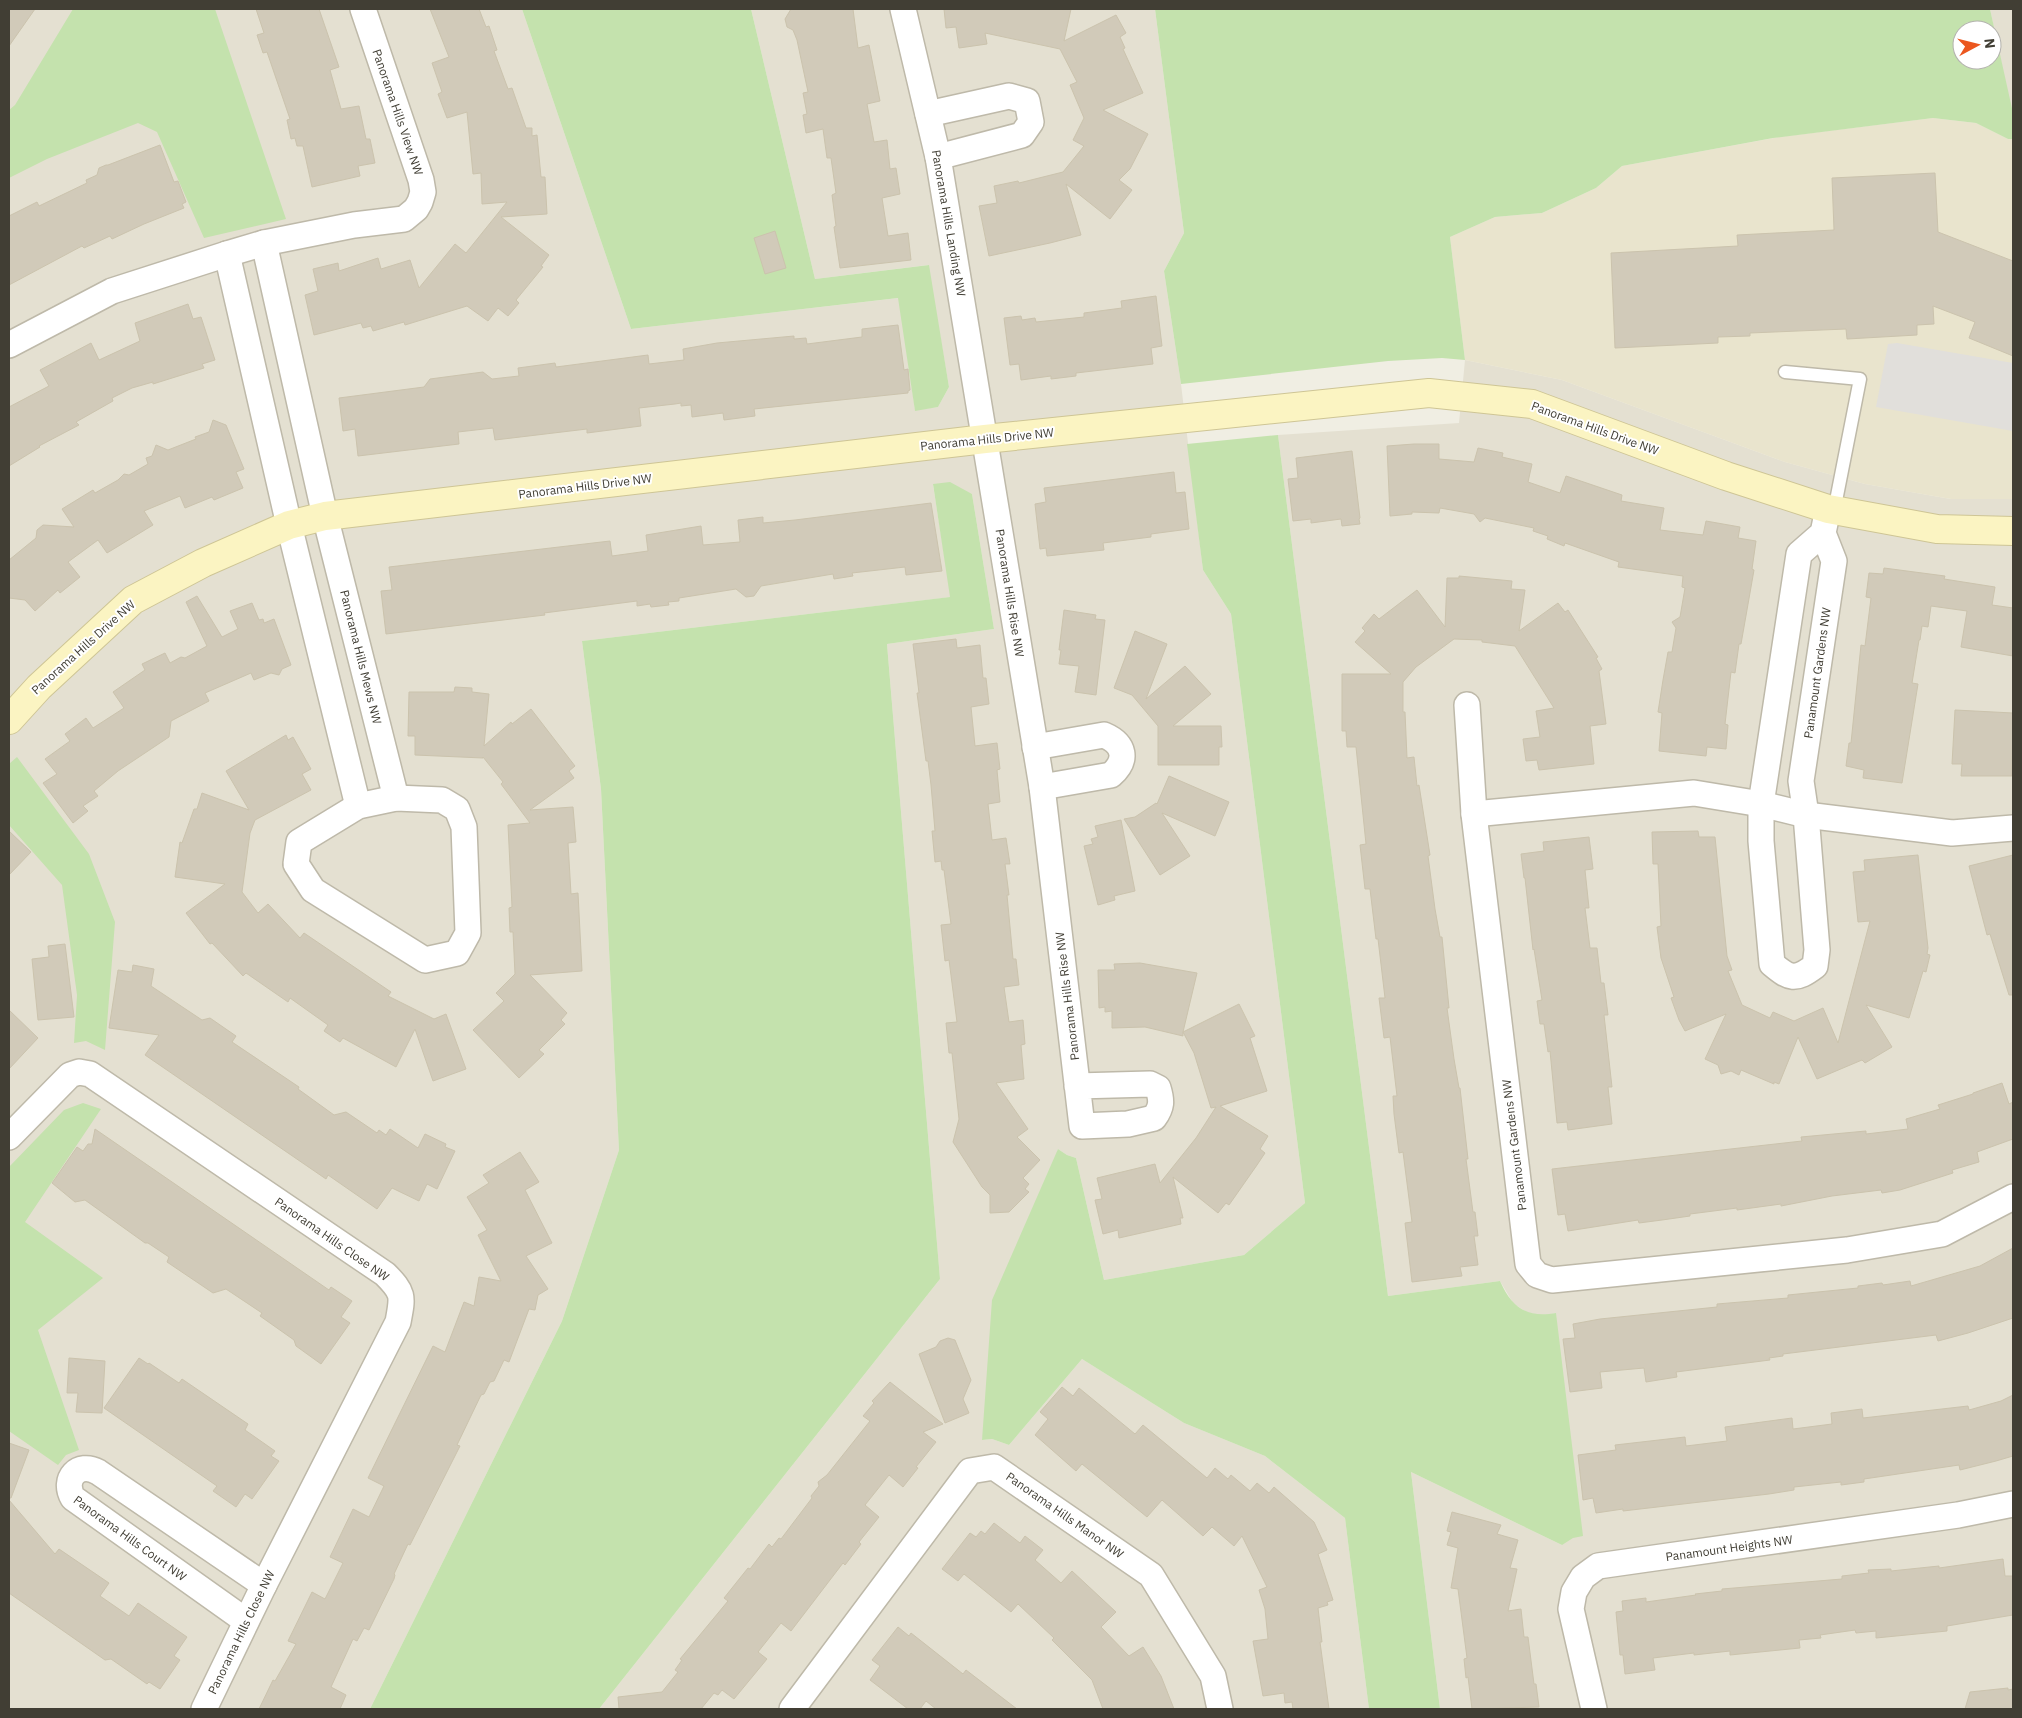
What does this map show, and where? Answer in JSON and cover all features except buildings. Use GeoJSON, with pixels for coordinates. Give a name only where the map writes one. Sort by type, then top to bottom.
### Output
{"type":"FeatureCollection","features":[{"type":"Feature","properties":{"kind":"street","name":"Panorama Hills View NW"},"geometry":{"type":"LineString","coordinates":[[9,345],[112,291],[264,244],[354,225],[404,219],[416,209],[423,192],[421,180],[363,9]]}},
{"type":"Feature","properties":{"kind":"street","name":"Panorama Hills Landing NW"},"geometry":{"type":"LineString","coordinates":[[903,9],[938,157],[985,439]]}},
{"type":"Feature","properties":{"kind":"street"},"geometry":{"type":"LineString","coordinates":[[928,114],[1009,96],[1027,101],[1031,122],[1022,135],[938,157]]}},
{"type":"Feature","properties":{"kind":"street"},"geometry":{"type":"LineString","coordinates":[[264,244],[325,516]]}},
{"type":"Feature","properties":{"kind":"street"},"geometry":{"type":"LineString","coordinates":[[227,254],[289,526],[358,806]]}},
{"type":"Feature","properties":{"kind":"street","name":"Panorama Hills Drive NW"},"geometry":{"type":"LineString","coordinates":[[9,720],[39,687],[133,600],[203,563],[289,526],[325,516],[985,439],[1429,393],[1532,404],[1726,476],[1828,518],[1937,529],[2013,531]]}},
{"type":"Feature","properties":{"kind":"street","name":"Panorama Hills Rise NW"},"geometry":{"type":"LineString","coordinates":[[985,439],[1042,787],[1077,1086]]}},
{"type":"Feature","properties":{"kind":"street","name":"Panorama Hills Mews NW"},"geometry":{"type":"LineString","coordinates":[[325,516],[396,798]]}},
{"type":"Feature","properties":{"kind":"street"},"geometry":{"type":"LineString","coordinates":[[1761,804],[1799,554],[1828,518]]}},
{"type":"Feature","properties":{"kind":"street","name":"Panamount Gardens NW"},"geometry":{"type":"LineString","coordinates":[[1761,804],[1761,841],[1772,964],[1786,975],[1802,976],[1815,966],[1816,958],[1806,815],[1801,781],[1834,561],[1828,518]]}},
{"type":"Feature","properties":{"kind":"street","name":"Panamount Gardens NW"},"geometry":{"type":"LineString","coordinates":[[1466,705],[1474,814],[1528,1264],[1537,1275],[1552,1280],[1846,1250],[1942,1234],[2013,1198]]}},
{"type":"Feature","properties":{"kind":"street"},"geometry":{"type":"LineString","coordinates":[[1035,747],[1104,735],[1113,739],[1121,747],[1122,758],[1119,768],[1111,776],[1042,787]]}},
{"type":"Feature","properties":{"kind":"street"},"geometry":{"type":"LineString","coordinates":[[1474,814],[1694,793],[1761,804],[1806,815],[1952,834],[2013,828]]}},
{"type":"Feature","properties":{"kind":"street"},"geometry":{"type":"LineString","coordinates":[[396,798],[442,800],[457,810],[464,827],[468,933],[457,953],[425,960],[313,890],[296,864],[299,842],[358,806],[396,798]]}},
{"type":"Feature","properties":{"kind":"street","name":"Panorama Hills Close NW"},"geometry":{"type":"LineString","coordinates":[[9,1137],[62,1081],[70,1075],[79,1072],[90,1074],[385,1274],[399,1288],[402,1304],[398,1322],[264,1585],[204,1709]]}},
{"type":"Feature","properties":{"kind":"street","name":"Panorama Hills Manor NW"},"geometry":{"type":"LineString","coordinates":[[805,1704],[970,1471],[994,1467],[1151,1575],[1213,1676],[1220,1709]]}},
{"type":"Feature","properties":{"kind":"street","name":"Panorama Hills Court NW"},"geometry":{"type":"LineString","coordinates":[[246,1621],[73,1498],[69,1488],[72,1476],[76,1472],[87,1468],[98,1472],[264,1585]]}},
{"type":"Feature","properties":{"kind":"street","name":"Panamount Heights NW"},"geometry":{"type":"LineString","coordinates":[[1594,1709],[1571,1610],[1574,1592],[1583,1577],[1598,1566],[1958,1515],[2013,1504]]}},
{"type":"Feature","properties":{"kind":"lane"},"geometry":{"type":"LineString","coordinates":[[1785,372],[1860,379],[1828,518]]}},
{"type":"Feature","properties":{"kind":"shaded area"},"geometry":{"type":"Polygon","coordinates":[[[9,9],[522,9],[631,329],[899,298],[915,410],[938,407],[949,387],[928,265],[815,279],[751,9],[1155,9],[1184,233],[1164,271],[1181,384],[1203,570],[1231,614],[1305,1203],[1244,1255],[1104,1280],[1076,1158],[1058,1149],[982,1440],[992,1439],[1009,1445],[1082,1359],[1184,1423],[1265,1456],[1345,1518],[1369,1709],[599,1709],[940,1279],[887,644],[994,629],[972,494],[933,485],[951,597],[582,641],[601,789],[619,1150],[562,1321],[370,1709],[9,1709],[9,9]]]}},
{"type":"Feature","properties":{"kind":"shaded area"},"geometry":{"type":"Polygon","coordinates":[[[1990,9],[2013,9],[2013,113],[2002,66],[2002,20],[1992,20],[1990,9]]]}},
{"type":"Feature","properties":{"kind":"shaded area"},"geometry":{"type":"Polygon","coordinates":[[[1933,118],[1976,123],[2008,139],[2013,139],[2013,499],[1951,499],[1865,484],[1785,462],[1562,380],[1465,360],[1450,237],[1495,217],[1542,213],[1596,188],[1622,166],[1779,137],[1933,118]]]}},
{"type":"Feature","properties":{"kind":"shaded area"},"geometry":{"type":"Polygon","coordinates":[[[1897,343],[2013,363],[2013,431],[1876,407],[1888,344],[1897,343]]]}},
{"type":"Feature","properties":{"kind":"shaded area"},"geometry":{"type":"Polygon","coordinates":[[[1465,360],[1562,380],[1785,462],[1865,484],[1951,499],[2013,499],[2013,1709],[1440,1709],[1411,1472],[1562,1545],[1556,1313],[1542,1316],[1526,1312],[1513,1303],[1500,1281],[1388,1296],[1278,435],[1459,423],[1465,360]]]}},
{"type":"Feature","properties":{"kind":"green space"},"geometry":{"type":"Polygon","coordinates":[[[73,9],[215,9],[286,219],[204,238],[157,132],[138,123],[47,159],[9,178],[9,110],[15,105],[73,9]]]}},
{"type":"Feature","properties":{"kind":"green space"},"geometry":{"type":"Polygon","coordinates":[[[522,9],[751,9],[815,279],[929,265],[949,387],[938,407],[915,411],[898,298],[631,329],[522,9]]]}},
{"type":"Feature","properties":{"kind":"green space"},"geometry":{"type":"Polygon","coordinates":[[[1155,9],[1990,9],[1992,20],[1952,20],[1952,70],[2002,70],[2002,63],[2013,113],[2013,139],[2008,139],[1976,123],[1933,118],[1773,138],[1622,166],[1596,188],[1542,213],[1495,217],[1450,237],[1465,360],[1442,358],[1388,361],[1181,384],[1164,271],[1184,233],[1155,9]]]}},
{"type":"Feature","properties":{"kind":"green space"},"geometry":{"type":"Polygon","coordinates":[[[1278,435],[1388,1296],[1500,1281],[1510,1298],[1522,1309],[1537,1314],[1556,1313],[1583,1536],[1573,1538],[1562,1545],[1411,1472],[1440,1709],[1369,1709],[1345,1518],[1265,1456],[1184,1423],[1082,1359],[1009,1445],[992,1439],[982,1440],[992,1300],[1058,1149],[1076,1158],[1104,1280],[1244,1255],[1305,1203],[1231,614],[1203,570],[1187,444],[1278,435]]]}},
{"type":"Feature","properties":{"kind":"green space"},"geometry":{"type":"Polygon","coordinates":[[[950,482],[972,494],[994,629],[887,644],[940,1279],[599,1709],[370,1709],[562,1321],[619,1150],[601,789],[582,641],[950,597],[933,484],[950,482]]]}},
{"type":"Feature","properties":{"kind":"green space"},"geometry":{"type":"Polygon","coordinates":[[[17,757],[89,854],[115,922],[105,1050],[86,1041],[74,1043],[77,995],[62,885],[9,825],[9,764],[17,757]]]}},
{"type":"Feature","properties":{"kind":"green space"},"geometry":{"type":"Polygon","coordinates":[[[83,1103],[101,1109],[25,1222],[103,1278],[38,1330],[79,1450],[66,1455],[58,1465],[9,1431],[9,1167],[64,1110],[83,1103]]]}}]}
